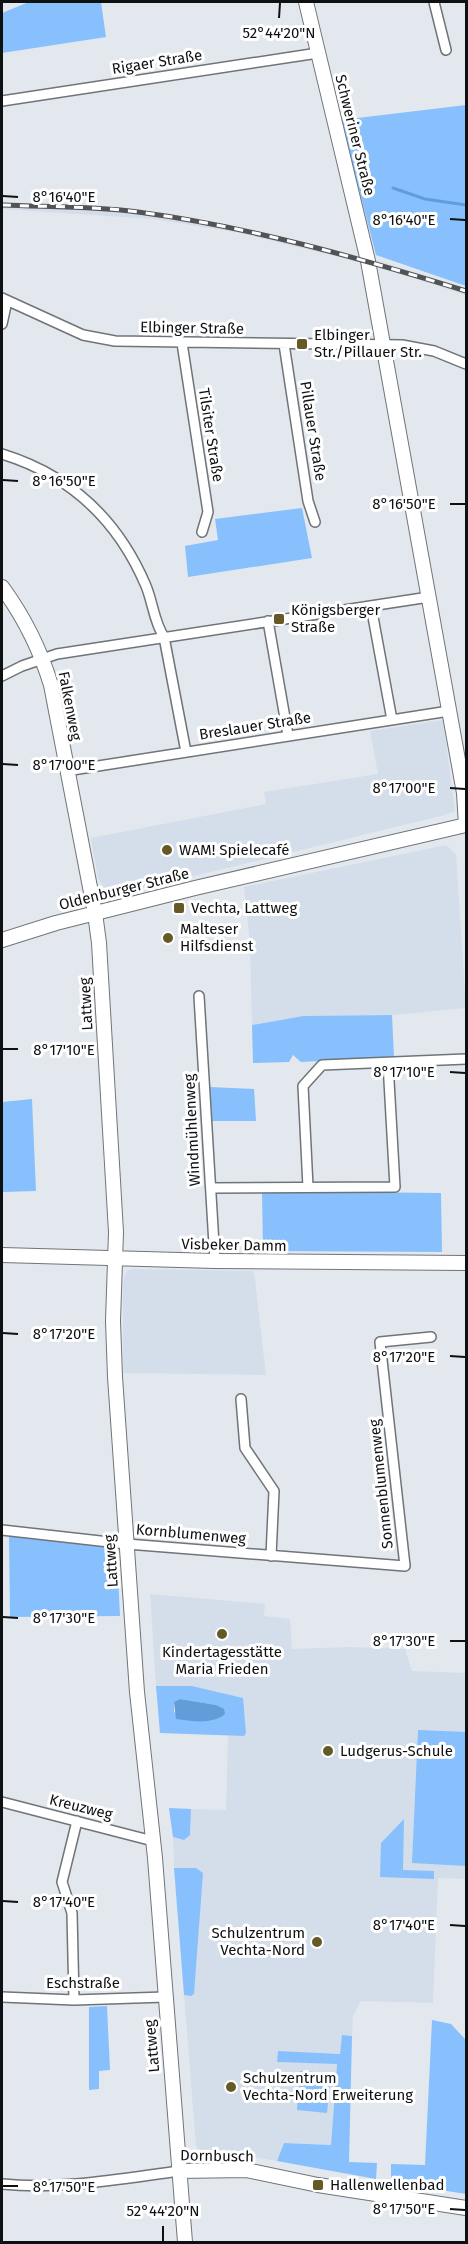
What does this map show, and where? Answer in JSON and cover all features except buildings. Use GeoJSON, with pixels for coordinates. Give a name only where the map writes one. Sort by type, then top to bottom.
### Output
{"type":"FeatureCollection","features":[{"type":"Feature","properties":{"kind":"street","name":"Schweriner Straße"},"geometry":{"type":"LineString","coordinates":[[306,2],[368,261],[385,346],[449,711],[464,783],[466,825]]}},
{"type":"Feature","properties":{"kind":"street"},"geometry":{"type":"LineString","coordinates":[[434,2],[446,50]]}},
{"type":"Feature","properties":{"kind":"street","name":"Rigaer Straße"},"geometry":{"type":"LineString","coordinates":[[2,102],[318,53]]}},
{"type":"Feature","properties":{"kind":"street"},"geometry":{"type":"LineString","coordinates":[[2,324],[4,299]]}},
{"type":"Feature","properties":{"kind":"street","name":"Elbinger Straße"},"geometry":{"type":"LineString","coordinates":[[4,299],[83,335],[115,341],[419,347],[466,364]]}},
{"type":"Feature","properties":{"kind":"street","name":"Tilsiter Straße"},"geometry":{"type":"LineString","coordinates":[[182,343],[208,512],[202,532]]}},
{"type":"Feature","properties":{"kind":"street","name":"Pillauer Straße"},"geometry":{"type":"LineString","coordinates":[[284,344],[308,501],[315,522]]}},
{"type":"Feature","properties":{"kind":"street"},"geometry":{"type":"LineString","coordinates":[[2,454],[35,467],[67,485],[92,505],[124,543],[146,586],[158,627],[164,637],[186,752]]}},
{"type":"Feature","properties":{"kind":"street","name":"Falkenweg"},"geometry":{"type":"LineString","coordinates":[[2,587],[16,605],[43,659],[51,685],[95,913]]}},
{"type":"Feature","properties":{"kind":"street"},"geometry":{"type":"LineString","coordinates":[[2,676],[57,654],[429,597]]}},
{"type":"Feature","properties":{"kind":"street"},"geometry":{"type":"LineString","coordinates":[[371,606],[392,720]]}},
{"type":"Feature","properties":{"kind":"street"},"geometry":{"type":"LineString","coordinates":[[268,621],[288,735]]}},
{"type":"Feature","properties":{"kind":"street","name":"Breslauer Straße"},"geometry":{"type":"LineString","coordinates":[[66,771],[449,711]]}},
{"type":"Feature","properties":{"kind":"street"},"geometry":{"type":"LineString","coordinates":[[466,825],[466,830]]}},
{"type":"Feature","properties":{"kind":"street","name":"Oldenburger Straße"},"geometry":{"type":"LineString","coordinates":[[2,940],[95,913],[466,825]]}},
{"type":"Feature","properties":{"kind":"street","name":"Lattweg"},"geometry":{"type":"LineString","coordinates":[[95,913],[114,1188],[113,1346],[137,1692],[153,1841],[185,2242]]}},
{"type":"Feature","properties":{"kind":"street","name":"Windmühlenweg"},"geometry":{"type":"LineString","coordinates":[[199,996],[215,1262]]}},
{"type":"Feature","properties":{"kind":"street"},"geometry":{"type":"LineString","coordinates":[[308,1187],[303,1086],[322,1065],[466,1059]]}},
{"type":"Feature","properties":{"kind":"street"},"geometry":{"type":"LineString","coordinates":[[211,1188],[394,1187],[388,1063]]}},
{"type":"Feature","properties":{"kind":"street","name":"Visbeker Damm"},"geometry":{"type":"LineString","coordinates":[[2,1255],[215,1262],[466,1263]]}},
{"type":"Feature","properties":{"kind":"street","name":"Sonnenblumenweg"},"geometry":{"type":"LineString","coordinates":[[348,1562],[405,1566],[380,1342],[431,1337]]}},
{"type":"Feature","properties":{"kind":"street"},"geometry":{"type":"LineString","coordinates":[[241,1399],[245,1448],[274,1491],[271,1556]]}},
{"type":"Feature","properties":{"kind":"street","name":"Kornblumenweg"},"geometry":{"type":"LineString","coordinates":[[2,1530],[127,1544],[348,1562]]}},
{"type":"Feature","properties":{"kind":"street","name":"Kreuzweg"},"geometry":{"type":"LineString","coordinates":[[2,1802],[153,1841]]}},
{"type":"Feature","properties":{"kind":"street"},"geometry":{"type":"LineString","coordinates":[[74,2000],[72,1913],[62,1882],[77,1821]]}},
{"type":"Feature","properties":{"kind":"street","name":"Eschstraße"},"geometry":{"type":"LineString","coordinates":[[2,1997],[74,2000],[165,1997]]}},
{"type":"Feature","properties":{"kind":"street","name":"Dornbusch"},"geometry":{"type":"LineString","coordinates":[[2,2184],[33,2187],[72,2186],[179,2171],[246,2170],[318,2185],[466,2208]]}},
{"type":"Feature","properties":{"kind":"shaded area"},"geometry":{"type":"Polygon","coordinates":[[[29,2],[101,2],[106,37],[2,53],[2,13],[29,2]]]}},
{"type":"Feature","properties":{"kind":"shaded area"},"geometry":{"type":"Polygon","coordinates":[[[466,105],[466,286],[376,255],[341,120],[466,105]]]}},
{"type":"Feature","properties":{"kind":"shaded area"},"geometry":{"type":"Polygon","coordinates":[[[2,202],[154,212],[236,226],[379,261],[466,288],[466,295],[380,267],[235,232],[153,219],[2,209],[2,202]]]}},
{"type":"Feature","properties":{"kind":"shaded area"},"geometry":{"type":"Polygon","coordinates":[[[302,508],[312,558],[188,577],[185,546],[218,540],[215,519],[302,508]]]}},
{"type":"Feature","properties":{"kind":"shaded area"},"geometry":{"type":"Polygon","coordinates":[[[443,720],[455,811],[132,891],[110,892],[98,878],[91,838],[266,804],[264,792],[378,774],[370,731],[443,720]]]}},
{"type":"Feature","properties":{"kind":"shaded area"},"geometry":{"type":"Polygon","coordinates":[[[446,845],[456,854],[466,1008],[392,1015],[303,1016],[252,1025],[250,944],[244,887],[446,845]]]}},
{"type":"Feature","properties":{"kind":"shaded area"},"geometry":{"type":"Polygon","coordinates":[[[392,1015],[394,1057],[301,1062],[293,1055],[289,1062],[253,1063],[252,1025],[303,1016],[392,1015]]]}},
{"type":"Feature","properties":{"kind":"shaded area"},"geometry":{"type":"Polygon","coordinates":[[[210,1087],[254,1089],[256,1121],[212,1121],[210,1087]]]}},
{"type":"Feature","properties":{"kind":"shaded area"},"geometry":{"type":"Polygon","coordinates":[[[32,1099],[36,1191],[3,1192],[2,1102],[32,1099]]]}},
{"type":"Feature","properties":{"kind":"shaded area"},"geometry":{"type":"Polygon","coordinates":[[[262,1191],[441,1193],[442,1252],[263,1251],[262,1191]]]}},
{"type":"Feature","properties":{"kind":"shaded area"},"geometry":{"type":"Polygon","coordinates":[[[132,1269],[254,1271],[266,1375],[123,1373],[123,1285],[127,1271],[132,1269]]]}},
{"type":"Feature","properties":{"kind":"shaded area"},"geometry":{"type":"Polygon","coordinates":[[[9,1534],[114,1546],[117,1553],[120,1616],[10,1617],[9,1534]]]}},
{"type":"Feature","properties":{"kind":"shaded area","name":"Schulzentrum Vechta-Nord"},"geometry":{"type":"Polygon","coordinates":[[[150,1594],[265,1604],[264,1616],[290,1619],[292,1649],[350,1647],[405,1649],[412,1671],[466,1673],[466,1879],[438,1878],[433,2003],[361,2001],[353,2016],[352,2036],[342,2035],[341,2054],[278,2051],[277,2062],[337,2063],[331,2145],[284,2143],[277,2161],[239,2155],[203,2154],[196,2146],[184,1995],[194,1994],[196,1868],[174,1868],[173,1837],[184,1840],[190,1835],[191,1809],[226,1810],[228,1735],[243,1736],[242,1698],[192,1686],[156,1686],[150,1594]]]}},
{"type":"Feature","properties":{"kind":"shaded area"},"geometry":{"type":"Polygon","coordinates":[[[156,1686],[192,1686],[243,1698],[246,1733],[244,1736],[160,1733],[156,1686]],[[180,1699],[174,1702],[174,1712],[192,1721],[214,1720],[215,1705],[180,1699]]]}},
{"type":"Feature","properties":{"kind":"shaded area"},"geometry":{"type":"Polygon","coordinates":[[[180,1699],[216,1705],[224,1709],[225,1714],[208,1721],[176,1719],[174,1702],[180,1699]]]}},
{"type":"Feature","properties":{"kind":"shaded area"},"geometry":{"type":"Polygon","coordinates":[[[418,1730],[466,1732],[466,1866],[412,1863],[418,1730]]]}},
{"type":"Feature","properties":{"kind":"shaded area"},"geometry":{"type":"Polygon","coordinates":[[[169,1808],[191,1809],[190,1835],[184,1840],[173,1837],[169,1808]]]}},
{"type":"Feature","properties":{"kind":"shaded area"},"geometry":{"type":"Polygon","coordinates":[[[404,1819],[403,1870],[434,1871],[434,1879],[380,1877],[381,1843],[404,1819]]]}},
{"type":"Feature","properties":{"kind":"shaded area"},"geometry":{"type":"Polygon","coordinates":[[[174,1868],[196,1868],[203,1873],[194,1994],[191,1996],[184,1995],[174,1868]]]}},
{"type":"Feature","properties":{"kind":"shaded area"},"geometry":{"type":"Polygon","coordinates":[[[107,2006],[110,2070],[99,2071],[99,2089],[89,2090],[89,2007],[107,2006]]]}},
{"type":"Feature","properties":{"kind":"shaded area"},"geometry":{"type":"Polygon","coordinates":[[[432,2020],[451,2024],[466,2040],[466,2194],[391,2182],[391,2164],[425,2165],[432,2020]]]}},
{"type":"Feature","properties":{"kind":"shaded area"},"geometry":{"type":"Polygon","coordinates":[[[342,2035],[352,2036],[349,2162],[377,2163],[376,2179],[277,2161],[284,2143],[331,2145],[337,2064],[277,2062],[278,2051],[340,2054],[342,2035]]]}},
{"type":"Feature","properties":{"kind":"shaded area"},"geometry":{"type":"Polygon","coordinates":[[[300,2071],[331,2073],[327,2113],[297,2110],[300,2071]]]}},
{"type":"Feature","properties":{"kind":"waterway"},"geometry":{"type":"LineString","coordinates":[[393,188],[425,199],[466,205]]}},
{"type":"Feature","properties":{"kind":"railway"},"geometry":{"type":"LineString","coordinates":[[2,205],[121,210],[180,218],[345,255],[466,291]]}},
{"type":"Feature","properties":{"kind":"place","name":"Elbinger Str./Pillauer Str."},"geometry":{"type":"Point","coordinates":[302,344]}},
{"type":"Feature","properties":{"kind":"place","name":"Königsberger Straße"},"geometry":{"type":"Point","coordinates":[279,619]}},
{"type":"Feature","properties":{"kind":"place","name":"WAM! Spielecafé"},"geometry":{"type":"Point","coordinates":[167,850]}},
{"type":"Feature","properties":{"kind":"place","name":"Vechta, Lattweg"},"geometry":{"type":"Point","coordinates":[179,908]}},
{"type":"Feature","properties":{"kind":"place","name":"Malteser Hilfsdienst"},"geometry":{"type":"Point","coordinates":[168,938]}},
{"type":"Feature","properties":{"kind":"place","name":"Kindertagesstätte Maria Frieden"},"geometry":{"type":"Point","coordinates":[222,1634]}},
{"type":"Feature","properties":{"kind":"place","name":"Ludgerus-Schule"},"geometry":{"type":"Point","coordinates":[328,1751]}},
{"type":"Feature","properties":{"kind":"place","name":"Schulzentrum Vechta-Nord"},"geometry":{"type":"Point","coordinates":[317,1942]}},
{"type":"Feature","properties":{"kind":"place","name":"Schulzentrum Vechta-Nord Erweiterung"},"geometry":{"type":"Point","coordinates":[231,2087]}},
{"type":"Feature","properties":{"kind":"place","name":"Hallenwellenbad"},"geometry":{"type":"Point","coordinates":[318,2185]}}]}
